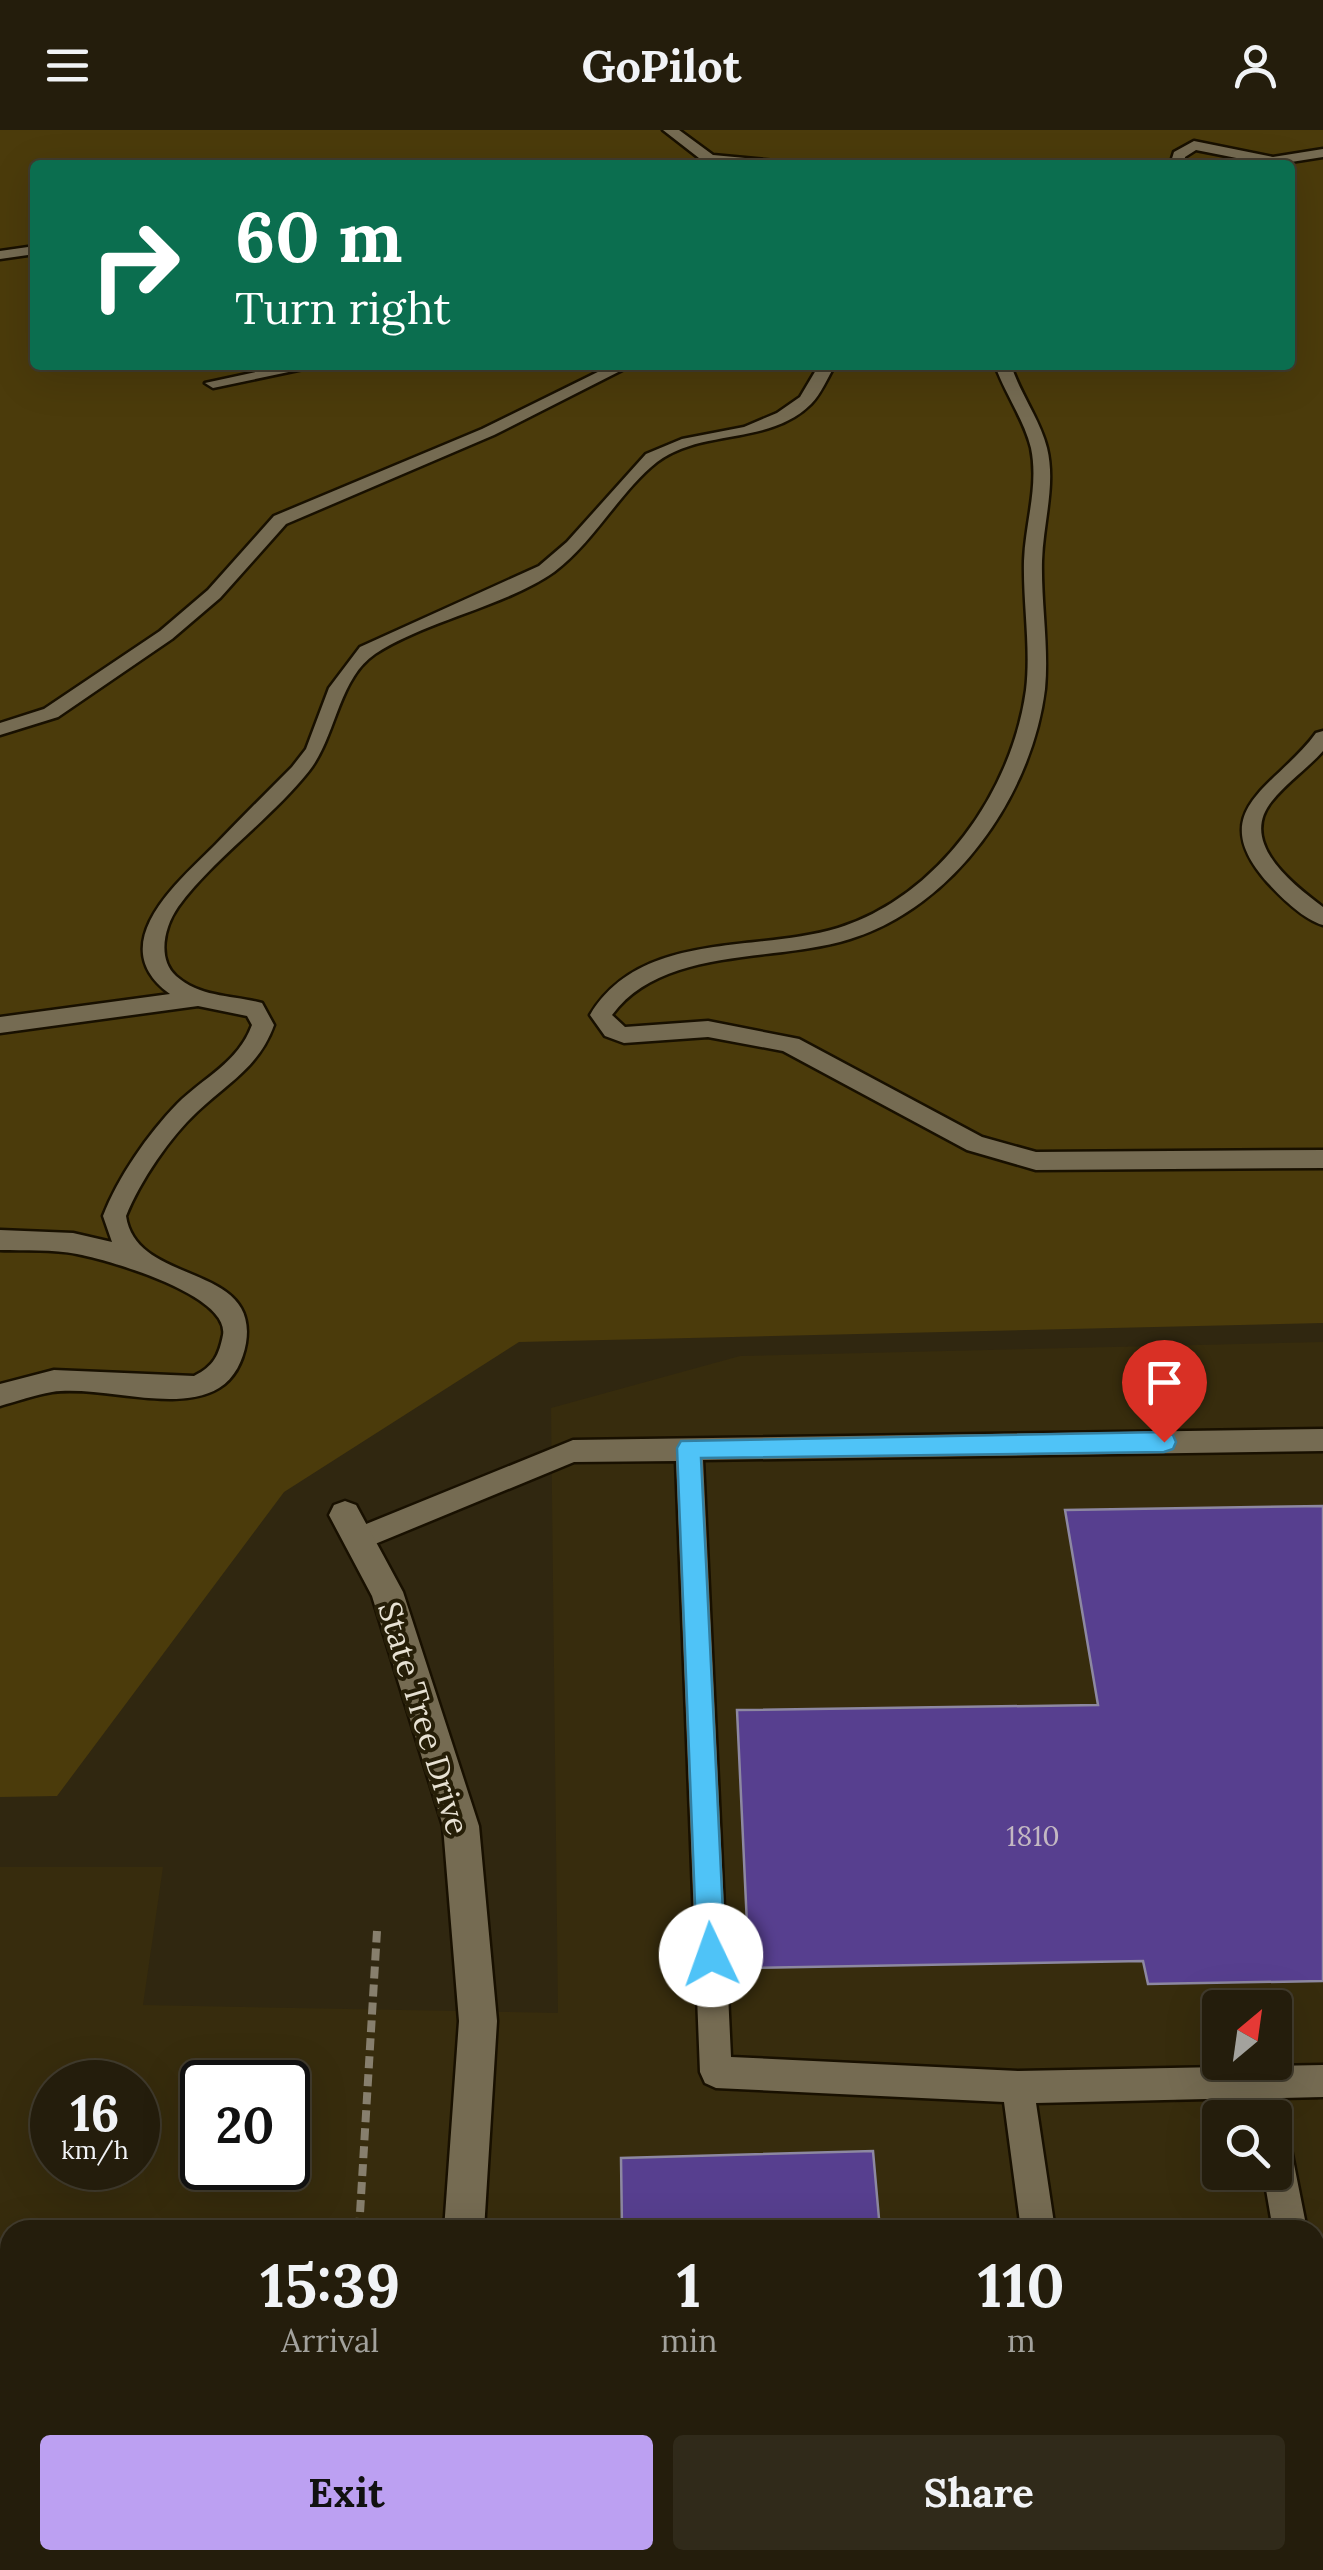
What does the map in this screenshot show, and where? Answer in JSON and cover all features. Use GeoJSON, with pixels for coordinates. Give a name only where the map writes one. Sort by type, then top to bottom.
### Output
{"type":"FeatureCollection","features":[{"type":"Feature","properties":{"kind":"street","name":"State Tree Drive"},"geometry":{"type":"LineString","coordinates":[[352,1527],[387,1592],[461,1826],[478,2021],[465,2220]]}},
{"type":"Feature","properties":{"kind":"lane"},"geometry":{"type":"LineString","coordinates":[[674,131],[700,160]]}},
{"type":"Feature","properties":{"kind":"lane"},"geometry":{"type":"LineString","coordinates":[[1178,160],[1194,145],[1268,160]]}},
{"type":"Feature","properties":{"kind":"lane"},"geometry":{"type":"LineString","coordinates":[[1279,160],[1323,153]]}},
{"type":"Feature","properties":{"kind":"lane"},"geometry":{"type":"LineString","coordinates":[[0,255],[30,251]]}},
{"type":"Feature","properties":{"kind":"lane"},"geometry":{"type":"LineString","coordinates":[[213,383],[286,370]]}},
{"type":"Feature","properties":{"kind":"lane"},"geometry":{"type":"LineString","coordinates":[[0,729],[51,713],[144,652],[204,604],[280,520],[488,432],[614,370]]}},
{"type":"Feature","properties":{"kind":"lane"},"geometry":{"type":"LineString","coordinates":[[134,1257],[118,1234],[114,1214],[160,1139],[185,1109],[232,1073],[257,1046],[263,1025],[254,1009],[201,998],[176,988],[161,974],[153,955],[158,928],[170,903],[316,750],[338,688],[366,650],[545,570],[573,546],[652,458],[688,442],[748,431],[783,416],[806,400],[824,370]]}},
{"type":"Feature","properties":{"kind":"lane"},"geometry":{"type":"LineString","coordinates":[[1005,370],[1039,448],[1041,479],[1032,556],[1036,688],[1029,729],[998,800],[966,848],[887,916],[806,944],[648,969],[618,989],[601,1016],[608,1028],[624,1035],[710,1030],[765,1037],[791,1045],[975,1144],[1036,1161],[1323,1158]]}},
{"type":"Feature","properties":{"kind":"lane"},"geometry":{"type":"LineString","coordinates":[[1323,737],[1264,797],[1254,810],[1250,826],[1254,845],[1278,882],[1323,918]]}},
{"type":"Feature","properties":{"kind":"lane"},"geometry":{"type":"LineString","coordinates":[[0,1026],[201,998]]}},
{"type":"Feature","properties":{"kind":"lane"},"geometry":{"type":"LineString","coordinates":[[0,1240],[73,1243],[134,1257],[170,1278],[215,1294],[234,1312],[238,1336],[229,1360],[215,1380],[195,1386],[54,1381],[0,1395]]}},
{"type":"Feature","properties":{"kind":"lane"},"geometry":{"type":"LineString","coordinates":[[352,1527],[573,1450],[1323,1440]]}},
{"type":"Feature","properties":{"kind":"lane"},"geometry":{"type":"LineString","coordinates":[[689,1448],[716,2072],[1018,2087],[1323,2081]]}},
{"type":"Feature","properties":{"kind":"lane"},"geometry":{"type":"LineString","coordinates":[[1262,2082],[1266,2100]]}},
{"type":"Feature","properties":{"kind":"lane"},"geometry":{"type":"LineString","coordinates":[[1018,2087],[1037,2220]]}},
{"type":"Feature","properties":{"kind":"lane"},"geometry":{"type":"LineString","coordinates":[[1283,2190],[1288,2220]]}},
{"type":"Feature","properties":{"kind":"path"},"geometry":{"type":"LineString","coordinates":[[360,2220],[377,1930]]}},
{"type":"Feature","properties":{"kind":"shaded area"},"geometry":{"type":"Polygon","coordinates":[[[0,130],[1323,130],[1323,1323],[519,1342],[284,1492],[57,1796],[0,1797],[0,130]]]}},
{"type":"Feature","properties":{"kind":"shaded area"},"geometry":{"type":"Polygon","coordinates":[[[1323,1342],[1323,2220],[0,2220],[0,1867],[163,1867],[143,2005],[558,2013],[551,1408],[740,1356],[1323,1342]]]}},
{"type":"Feature","properties":{"kind":"building"},"geometry":{"type":"Polygon","coordinates":[[[1323,1506],[1323,1981],[1148,1984],[1143,1961],[749,1968],[737,1710],[1098,1705],[1065,1510],[1323,1506]]]}},
{"type":"Feature","properties":{"kind":"building"},"geometry":{"type":"Polygon","coordinates":[[[873,2151],[879,2220],[622,2220],[621,2158],[873,2151]]]}},
{"type":"Feature","properties":{"kind":"route"},"geometry":{"type":"LineString","coordinates":[[711,1955],[689,1448],[1164,1442]]}}]}
